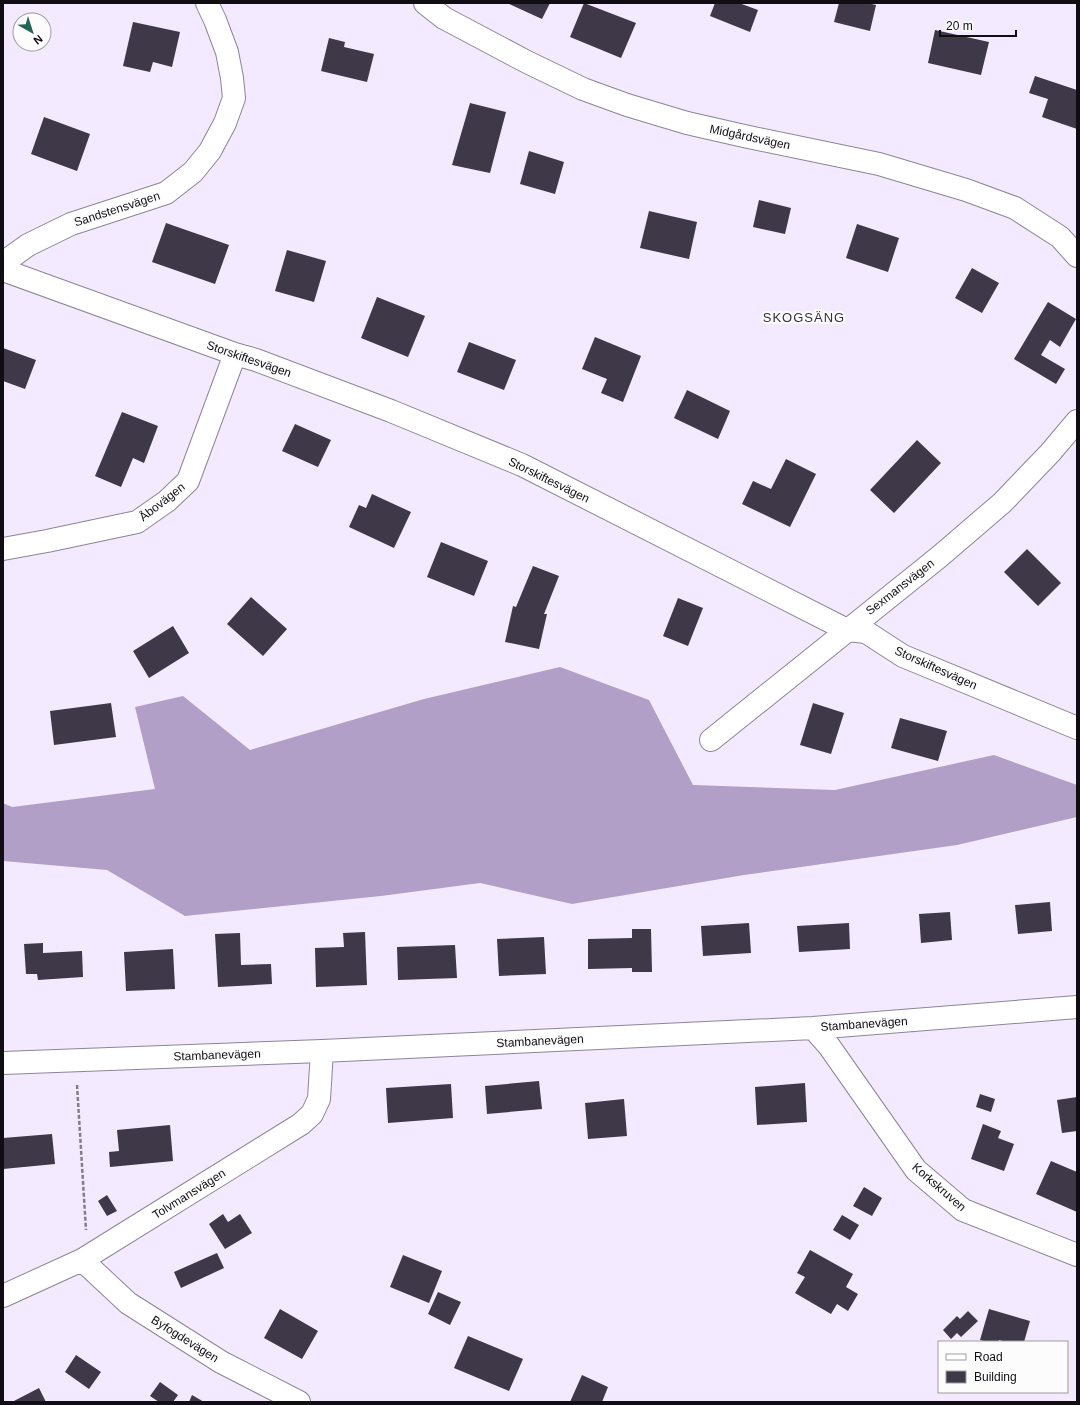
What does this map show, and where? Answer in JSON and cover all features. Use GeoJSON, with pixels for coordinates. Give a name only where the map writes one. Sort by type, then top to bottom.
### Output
{"type":"FeatureCollection","features":[{"type":"Feature","properties":{"kind":"street","name":"Sandstensvägen"},"geometry":{"type":"LineString","coordinates":[[3,263],[28,245],[71,224],[166,193],[193,172],[210,151],[225,123],[234,98],[227,52],[207,3]]}},
{"type":"Feature","properties":{"kind":"street","name":"Midgårdsvägen"},"geometry":{"type":"LineString","coordinates":[[425,3],[444,18],[526,62],[591,92],[627,105],[687,122],[744,136],[879,164],[966,190],[1015,208],[1060,237],[1077,256]]}},
{"type":"Feature","properties":{"kind":"street","name":"Storskiftesvägen"},"geometry":{"type":"LineString","coordinates":[[3,270],[235,354],[256,360],[391,411],[522,465],[847,630],[866,632],[903,656],[1077,728]]}},
{"type":"Feature","properties":{"kind":"street","name":"Åbovägen"},"geometry":{"type":"LineString","coordinates":[[3,549],[137,522],[167,501],[188,481],[235,354]]}},
{"type":"Feature","properties":{"kind":"street","name":"Sexmansvägen"},"geometry":{"type":"LineString","coordinates":[[711,740],[939,557],[1002,502],[1050,453],[1077,421]]}},
{"type":"Feature","properties":{"kind":"street","name":"Stambanevägen"},"geometry":{"type":"LineString","coordinates":[[3,1063],[322,1051],[814,1028],[1077,1008]]}},
{"type":"Feature","properties":{"kind":"street","name":"Korkskruven"},"geometry":{"type":"LineString","coordinates":[[814,1028],[829,1046],[916,1170],[963,1210],[1077,1255]]}},
{"type":"Feature","properties":{"kind":"street","name":"Tolvmansvägen"},"geometry":{"type":"LineString","coordinates":[[3,1296],[82,1260],[301,1124],[312,1114],[319,1099],[322,1051]]}},
{"type":"Feature","properties":{"kind":"street","name":"Byfogdevägen"},"geometry":{"type":"LineString","coordinates":[[82,1260],[128,1303],[221,1362],[299,1402]]}},
{"type":"Feature","properties":{"kind":"path"},"geometry":{"type":"LineString","coordinates":[[77,1082],[87,1246],[82,1260]]}},
{"type":"Feature","properties":{"kind":"shaded area"},"geometry":{"type":"Polygon","coordinates":[[[560,667],[649,700],[693,785],[835,790],[994,755],[1077,785],[1077,817],[957,845],[744,875],[572,904],[480,883],[381,896],[185,916],[107,870],[3,861],[3,803],[12,807],[155,789],[135,707],[183,696],[250,750],[424,699],[560,667]]]}},
{"type":"Feature","properties":{"kind":"building"},"geometry":{"type":"Polygon","coordinates":[[[507,3],[550,3],[542,19],[507,3]]]}},
{"type":"Feature","properties":{"kind":"building"},"geometry":{"type":"Polygon","coordinates":[[[584,3],[636,23],[621,58],[570,37],[584,3]]]}},
{"type":"Feature","properties":{"kind":"building"},"geometry":{"type":"Polygon","coordinates":[[[715,3],[739,3],[758,10],[750,32],[710,16],[715,3]]]}},
{"type":"Feature","properties":{"kind":"building"},"geometry":{"type":"Polygon","coordinates":[[[839,3],[867,3],[876,5],[870,31],[834,22],[839,3]]]}},
{"type":"Feature","properties":{"kind":"building"},"geometry":{"type":"Polygon","coordinates":[[[133,22],[180,32],[172,67],[153,62],[150,72],[123,66],[133,22]]]}},
{"type":"Feature","properties":{"kind":"building"},"geometry":{"type":"Polygon","coordinates":[[[935,30],[989,42],[981,75],[928,63],[935,30]]]}},
{"type":"Feature","properties":{"kind":"building"},"geometry":{"type":"Polygon","coordinates":[[[329,38],[345,42],[344,47],[374,54],[367,82],[321,71],[329,38]]]}},
{"type":"Feature","properties":{"kind":"building"},"geometry":{"type":"Polygon","coordinates":[[[1035,76],[1077,90],[1077,129],[1042,117],[1048,99],[1029,93],[1035,76]]]}},
{"type":"Feature","properties":{"kind":"building"},"geometry":{"type":"Polygon","coordinates":[[[470,103],[506,112],[490,173],[452,165],[470,103]]]}},
{"type":"Feature","properties":{"kind":"building"},"geometry":{"type":"Polygon","coordinates":[[[44,117],[90,134],[77,171],[31,154],[44,117]]]}},
{"type":"Feature","properties":{"kind":"building"},"geometry":{"type":"Polygon","coordinates":[[[529,151],[564,162],[555,194],[520,184],[529,151]]]}},
{"type":"Feature","properties":{"kind":"building"},"geometry":{"type":"Polygon","coordinates":[[[759,200],[791,208],[785,234],[753,227],[759,200]]]}},
{"type":"Feature","properties":{"kind":"building"},"geometry":{"type":"Polygon","coordinates":[[[649,211],[697,222],[689,259],[640,248],[649,211]]]}},
{"type":"Feature","properties":{"kind":"building"},"geometry":{"type":"Polygon","coordinates":[[[166,223],[229,245],[215,284],[152,262],[166,223]]]}},
{"type":"Feature","properties":{"kind":"building"},"geometry":{"type":"Polygon","coordinates":[[[857,224],[899,238],[888,272],[846,258],[857,224]]]}},
{"type":"Feature","properties":{"kind":"building"},"geometry":{"type":"Polygon","coordinates":[[[287,250],[326,261],[314,302],[275,291],[287,250]]]}},
{"type":"Feature","properties":{"kind":"building"},"geometry":{"type":"Polygon","coordinates":[[[972,268],[999,283],[982,313],[955,298],[972,268]]]}},
{"type":"Feature","properties":{"kind":"building"},"geometry":{"type":"Polygon","coordinates":[[[377,297],[425,316],[408,357],[361,338],[377,297]]]}},
{"type":"Feature","properties":{"kind":"building"},"geometry":{"type":"Polygon","coordinates":[[[1048,302],[1076,319],[1060,347],[1050,340],[1041,355],[1065,369],[1056,384],[1014,359],[1048,302]]]}},
{"type":"Feature","properties":{"kind":"building"},"geometry":{"type":"Polygon","coordinates":[[[595,337],[641,356],[623,402],[601,393],[607,379],[582,369],[595,337]]]}},
{"type":"Feature","properties":{"kind":"building"},"geometry":{"type":"Polygon","coordinates":[[[469,342],[516,360],[504,390],[457,372],[469,342]]]}},
{"type":"Feature","properties":{"kind":"building"},"geometry":{"type":"Polygon","coordinates":[[[3,348],[36,360],[25,389],[3,381],[3,348]]]}},
{"type":"Feature","properties":{"kind":"building"},"geometry":{"type":"Polygon","coordinates":[[[687,390],[730,411],[718,439],[674,418],[687,390]]]}},
{"type":"Feature","properties":{"kind":"building"},"geometry":{"type":"Polygon","coordinates":[[[122,412],[158,426],[144,463],[133,458],[121,487],[95,476],[122,412]]]}},
{"type":"Feature","properties":{"kind":"building"},"geometry":{"type":"Polygon","coordinates":[[[295,424],[331,440],[318,467],[282,451],[295,424]]]}},
{"type":"Feature","properties":{"kind":"building"},"geometry":{"type":"Polygon","coordinates":[[[917,440],[941,463],[894,513],[870,490],[917,440]]]}},
{"type":"Feature","properties":{"kind":"building"},"geometry":{"type":"Polygon","coordinates":[[[786,459],[816,474],[790,527],[742,504],[753,481],[771,489],[786,459]]]}},
{"type":"Feature","properties":{"kind":"building"},"geometry":{"type":"Polygon","coordinates":[[[372,494],[411,512],[394,548],[349,527],[359,505],[366,508],[372,494]]]}},
{"type":"Feature","properties":{"kind":"building"},"geometry":{"type":"Polygon","coordinates":[[[441,542],[488,561],[474,596],[427,577],[441,542]]]}},
{"type":"Feature","properties":{"kind":"building"},"geometry":{"type":"Polygon","coordinates":[[[1027,549],[1061,583],[1038,606],[1004,572],[1027,549]]]}},
{"type":"Feature","properties":{"kind":"building"},"geometry":{"type":"Polygon","coordinates":[[[533,566],[559,576],[544,614],[547,614],[539,649],[505,642],[513,606],[516,607],[533,566]]]}},
{"type":"Feature","properties":{"kind":"building"},"geometry":{"type":"Polygon","coordinates":[[[251,597],[287,629],[263,656],[227,624],[251,597]]]}},
{"type":"Feature","properties":{"kind":"building"},"geometry":{"type":"Polygon","coordinates":[[[678,598],[703,608],[688,646],[663,636],[678,598]]]}},
{"type":"Feature","properties":{"kind":"building"},"geometry":{"type":"Polygon","coordinates":[[[173,626],[189,653],[149,678],[133,651],[173,626]]]}},
{"type":"Feature","properties":{"kind":"building"},"geometry":{"type":"Polygon","coordinates":[[[111,703],[116,737],[54,745],[50,711],[111,703]]]}},
{"type":"Feature","properties":{"kind":"building"},"geometry":{"type":"Polygon","coordinates":[[[813,703],[844,713],[831,754],[800,745],[813,703]]]}},
{"type":"Feature","properties":{"kind":"building"},"geometry":{"type":"Polygon","coordinates":[[[900,718],[947,731],[938,761],[891,748],[900,718]]]}},
{"type":"Feature","properties":{"kind":"building"},"geometry":{"type":"Polygon","coordinates":[[[1050,902],[1052,931],[1018,934],[1015,905],[1050,902]]]}},
{"type":"Feature","properties":{"kind":"building"},"geometry":{"type":"Polygon","coordinates":[[[950,912],[952,940],[921,943],[919,914],[950,912]]]}},
{"type":"Feature","properties":{"kind":"building"},"geometry":{"type":"Polygon","coordinates":[[[749,923],[751,953],[703,956],[701,926],[749,923]]]}},
{"type":"Feature","properties":{"kind":"building"},"geometry":{"type":"Polygon","coordinates":[[[849,923],[850,949],[799,952],[797,926],[849,923]]]}},
{"type":"Feature","properties":{"kind":"building"},"geometry":{"type":"Polygon","coordinates":[[[632,929],[651,929],[652,972],[632,972],[632,968],[588,969],[588,939],[632,938],[632,929]]]}},
{"type":"Feature","properties":{"kind":"building"},"geometry":{"type":"Polygon","coordinates":[[[365,932],[367,985],[316,987],[315,948],[344,947],[343,933],[365,932]]]}},
{"type":"Feature","properties":{"kind":"building"},"geometry":{"type":"Polygon","coordinates":[[[240,933],[241,965],[271,964],[272,984],[218,987],[215,934],[240,933]]]}},
{"type":"Feature","properties":{"kind":"building"},"geometry":{"type":"Polygon","coordinates":[[[544,937],[546,974],[499,976],[497,939],[544,937]]]}},
{"type":"Feature","properties":{"kind":"building"},"geometry":{"type":"Polygon","coordinates":[[[43,943],[43,953],[82,951],[83,977],[38,980],[37,974],[26,974],[24,944],[43,943]]]}},
{"type":"Feature","properties":{"kind":"building"},"geometry":{"type":"Polygon","coordinates":[[[455,945],[457,978],[398,980],[397,947],[455,945]]]}},
{"type":"Feature","properties":{"kind":"building"},"geometry":{"type":"Polygon","coordinates":[[[173,949],[175,989],[126,991],[124,952],[173,949]]]}},
{"type":"Feature","properties":{"kind":"building"},"geometry":{"type":"Polygon","coordinates":[[[539,1081],[542,1109],[487,1114],[485,1086],[539,1081]]]}},
{"type":"Feature","properties":{"kind":"building"},"geometry":{"type":"Polygon","coordinates":[[[805,1083],[807,1122],[757,1125],[755,1087],[805,1083]]]}},
{"type":"Feature","properties":{"kind":"building"},"geometry":{"type":"Polygon","coordinates":[[[451,1084],[453,1118],[388,1123],[386,1088],[451,1084]]]}},
{"type":"Feature","properties":{"kind":"building"},"geometry":{"type":"Polygon","coordinates":[[[980,1094],[995,1099],[991,1112],[976,1107],[980,1094]]]}},
{"type":"Feature","properties":{"kind":"building"},"geometry":{"type":"Polygon","coordinates":[[[1077,1097],[1077,1131],[1062,1133],[1057,1100],[1077,1097]]]}},
{"type":"Feature","properties":{"kind":"building"},"geometry":{"type":"Polygon","coordinates":[[[624,1099],[627,1136],[588,1139],[585,1103],[624,1099]]]}},
{"type":"Feature","properties":{"kind":"building"},"geometry":{"type":"Polygon","coordinates":[[[983,1124],[1001,1131],[998,1138],[1014,1144],[1004,1171],[971,1159],[983,1124]]]}},
{"type":"Feature","properties":{"kind":"building"},"geometry":{"type":"Polygon","coordinates":[[[170,1125],[173,1161],[110,1167],[109,1152],[119,1151],[117,1130],[170,1125]]]}},
{"type":"Feature","properties":{"kind":"building"},"geometry":{"type":"Polygon","coordinates":[[[52,1134],[55,1164],[3,1169],[3,1138],[52,1134]]]}},
{"type":"Feature","properties":{"kind":"building"},"geometry":{"type":"Polygon","coordinates":[[[1051,1161],[1077,1172],[1077,1212],[1036,1194],[1051,1161]]]}},
{"type":"Feature","properties":{"kind":"building"},"geometry":{"type":"Polygon","coordinates":[[[864,1187],[882,1198],[872,1216],[853,1206],[864,1187]]]}},
{"type":"Feature","properties":{"kind":"building"},"geometry":{"type":"Polygon","coordinates":[[[107,1195],[117,1211],[107,1216],[98,1201],[107,1195]]]}},
{"type":"Feature","properties":{"kind":"building"},"geometry":{"type":"Polygon","coordinates":[[[223,1214],[228,1222],[240,1214],[252,1233],[225,1249],[209,1224],[223,1214]]]}},
{"type":"Feature","properties":{"kind":"building"},"geometry":{"type":"Polygon","coordinates":[[[842,1215],[859,1225],[850,1240],[833,1230],[842,1215]]]}},
{"type":"Feature","properties":{"kind":"building"},"geometry":{"type":"Polygon","coordinates":[[[810,1250],[853,1274],[846,1287],[858,1294],[848,1311],[837,1304],[831,1314],[795,1293],[805,1277],[797,1273],[810,1250]]]}},
{"type":"Feature","properties":{"kind":"building"},"geometry":{"type":"Polygon","coordinates":[[[217,1253],[224,1268],[181,1288],[174,1272],[217,1253]]]}},
{"type":"Feature","properties":{"kind":"building"},"geometry":{"type":"Polygon","coordinates":[[[403,1255],[442,1271],[429,1303],[390,1287],[403,1255]]]}},
{"type":"Feature","properties":{"kind":"building"},"geometry":{"type":"Polygon","coordinates":[[[438,1292],[461,1302],[450,1325],[428,1314],[438,1292]]]}},
{"type":"Feature","properties":{"kind":"building"},"geometry":{"type":"Polygon","coordinates":[[[280,1309],[318,1331],[302,1359],[264,1338],[280,1309]]]}},
{"type":"Feature","properties":{"kind":"building"},"geometry":{"type":"Polygon","coordinates":[[[989,1309],[1030,1321],[1024,1341],[980,1340],[989,1309]]]}},
{"type":"Feature","properties":{"kind":"building"},"geometry":{"type":"Polygon","coordinates":[[[968,1311],[978,1321],[961,1337],[957,1333],[951,1339],[943,1330],[957,1316],[960,1319],[968,1311]]]}},
{"type":"Feature","properties":{"kind":"building"},"geometry":{"type":"Polygon","coordinates":[[[468,1336],[523,1359],[509,1391],[454,1368],[468,1336]]]}},
{"type":"Feature","properties":{"kind":"building"},"geometry":{"type":"Polygon","coordinates":[[[76,1355],[101,1372],[89,1389],[65,1372],[76,1355]]]}},
{"type":"Feature","properties":{"kind":"building"},"geometry":{"type":"Polygon","coordinates":[[[582,1375],[608,1387],[602,1402],[570,1402],[582,1375]]]}},
{"type":"Feature","properties":{"kind":"building"},"geometry":{"type":"Polygon","coordinates":[[[160,1382],[178,1395],[173,1402],[159,1402],[150,1396],[160,1382]]]}},
{"type":"Feature","properties":{"kind":"building"},"geometry":{"type":"Polygon","coordinates":[[[39,1388],[46,1402],[12,1402],[39,1388]]]}},
{"type":"Feature","properties":{"kind":"building"},"geometry":{"type":"Polygon","coordinates":[[[192,1395],[204,1402],[189,1402],[192,1395]]]}},
{"type":"Feature","properties":{"kind":"district","name":"SKOGSÄNG"},"geometry":{"type":"Point","coordinates":[804,317]}}]}
